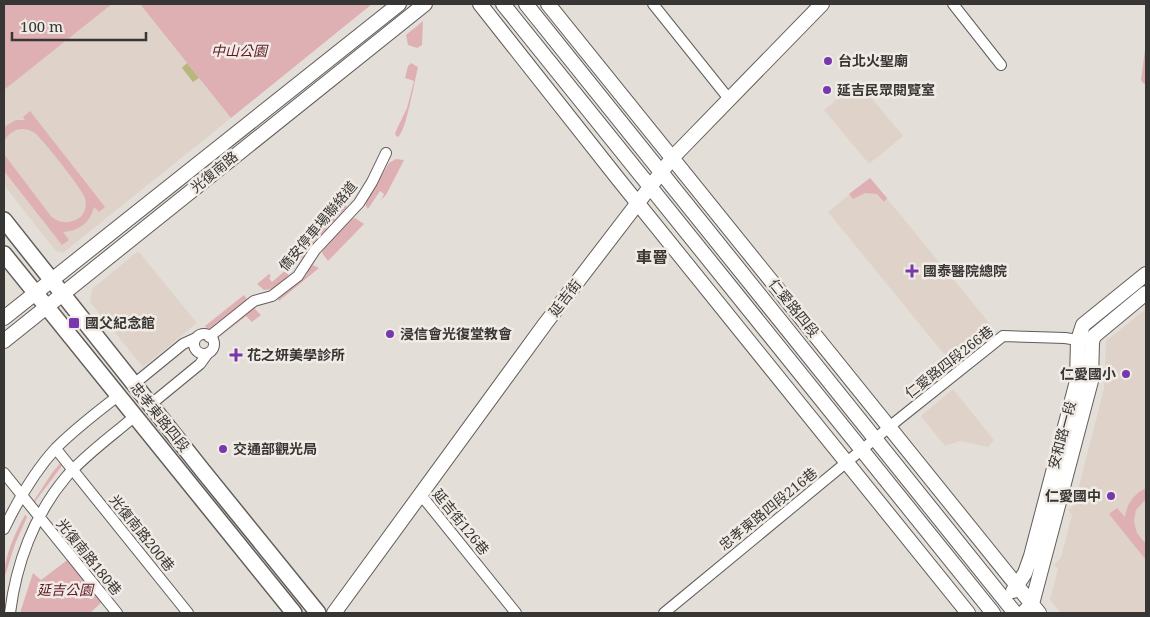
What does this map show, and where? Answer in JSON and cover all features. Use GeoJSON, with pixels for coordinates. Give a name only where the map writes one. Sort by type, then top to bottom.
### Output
{"type":"FeatureCollection","features":[{"type":"Feature","properties":{"kind":"main road","name":"光復南路"},"geometry":{"type":"LineString","coordinates":[[4,318],[399,4]]}},
{"type":"Feature","properties":{"kind":"main road","name":"光復南路"},"geometry":{"type":"LineString","coordinates":[[4,341],[425,4]]}},
{"type":"Feature","properties":{"kind":"main road"},"geometry":{"type":"LineString","coordinates":[[480,4],[968,613]]}},
{"type":"Feature","properties":{"kind":"main road"},"geometry":{"type":"LineString","coordinates":[[503,4],[649,188],[993,613]]}},
{"type":"Feature","properties":{"kind":"main road","name":"仁愛路四段"},"geometry":{"type":"LineString","coordinates":[[526,4],[1015,613]]}},
{"type":"Feature","properties":{"kind":"main road","name":"延吉街"},"geometry":{"type":"LineString","coordinates":[[334,613],[545,324],[673,157],[822,4]]}},
{"type":"Feature","properties":{"kind":"main road","name":"仁愛路四段"},"geometry":{"type":"LineString","coordinates":[[550,5],[1017,586],[1031,610]]}},
{"type":"Feature","properties":{"kind":"main road","name":"忠孝東路四段"},"geometry":{"type":"LineString","coordinates":[[4,220],[318,613]]}},
{"type":"Feature","properties":{"kind":"main road","name":"忠孝東路四段"},"geometry":{"type":"LineString","coordinates":[[4,254],[294,613]]}},
{"type":"Feature","properties":{"kind":"main road","name":"安和路一段"},"geometry":{"type":"LineString","coordinates":[[1031,610],[1091,381],[1083,325],[1146,274]]}},
{"type":"Feature","properties":{"kind":"main road"},"geometry":{"type":"LineString","coordinates":[[1085,341],[1094,336],[1146,293]]}},
{"type":"Feature","properties":{"kind":"main road","name":"安和路一段"},"geometry":{"type":"LineString","coordinates":[[993,613],[1017,586],[1025,573],[1031,556],[1085,341]]}},
{"type":"Feature","properties":{"kind":"street"},"geometry":{"type":"LineString","coordinates":[[653,4],[729,100]]}},
{"type":"Feature","properties":{"kind":"street"},"geometry":{"type":"LineString","coordinates":[[953,4],[1001,65]]}},
{"type":"Feature","properties":{"kind":"street","name":"僑安停車場聯絡道"},"geometry":{"type":"LineString","coordinates":[[209,337],[254,301],[272,296],[298,276],[314,250],[358,202],[372,182],[386,154]]}},
{"type":"Feature","properties":{"kind":"street"},"geometry":{"type":"LineString","coordinates":[[134,384],[183,344],[202,335],[209,337],[213,345],[200,364],[150,405]]}},
{"type":"Feature","properties":{"kind":"street","name":"仁愛路四段266巷"},"geometry":{"type":"LineString","coordinates":[[889,427],[1003,336],[1085,341]]}},
{"type":"Feature","properties":{"kind":"street"},"geometry":{"type":"LineString","coordinates":[[196,338],[194,344],[196,351],[202,354],[208,353]]}},
{"type":"Feature","properties":{"kind":"street"},"geometry":{"type":"LineString","coordinates":[[4,528],[21,495],[37,471],[56,448],[75,430],[118,396]]}},
{"type":"Feature","properties":{"kind":"street"},"geometry":{"type":"LineString","coordinates":[[9,612],[14,585],[27,543],[40,518],[66,477],[92,451],[135,416]]}},
{"type":"Feature","properties":{"kind":"street","name":"忠孝東路四段216巷"},"geometry":{"type":"LineString","coordinates":[[664,613],[889,427]]}},
{"type":"Feature","properties":{"kind":"street","name":"光復南路200巷"},"geometry":{"type":"LineString","coordinates":[[56,448],[188,613]]}},
{"type":"Feature","properties":{"kind":"street"},"geometry":{"type":"LineString","coordinates":[[4,473],[21,495]]}},
{"type":"Feature","properties":{"kind":"street","name":"光復南路180巷"},"geometry":{"type":"LineString","coordinates":[[21,495],[116,613]]}},
{"type":"Feature","properties":{"kind":"street","name":"延吉街126巷"},"geometry":{"type":"LineString","coordinates":[[421,495],[481,567],[516,613]]}},
{"type":"Feature","properties":{"kind":"shaded area"},"geometry":{"type":"Polygon","coordinates":[[[112,4],[140,4],[231,118],[64,252],[59,252],[55,250],[4,185],[4,90],[112,4]]]}},
{"type":"Feature","properties":{"kind":"shaded area"},"geometry":{"type":"Polygon","coordinates":[[[187,63],[199,78],[193,82],[182,68],[187,63]]]}},
{"type":"Feature","properties":{"kind":"shaded area"},"geometry":{"type":"Polygon","coordinates":[[[858,82],[903,136],[869,164],[824,110],[858,82]]]}},
{"type":"Feature","properties":{"kind":"shaded area","name":"國泰醫院總院"},"geometry":{"type":"Polygon","coordinates":[[[870,178],[995,330],[953,365],[828,212],[870,178]]]}},
{"type":"Feature","properties":{"kind":"shaded area"},"geometry":{"type":"Polygon","coordinates":[[[138,251],[197,323],[143,367],[90,302],[92,289],[138,251]]]}},
{"type":"Feature","properties":{"kind":"shaded area","name":"仁愛國中"},"geometry":{"type":"Polygon","coordinates":[[[1146,309],[1146,613],[1061,613],[1050,600],[1058,569],[1054,565],[1061,557],[1072,515],[1068,510],[1074,505],[1104,389],[1106,341],[1146,309]]]}},
{"type":"Feature","properties":{"kind":"shaded area"},"geometry":{"type":"Polygon","coordinates":[[[953,389],[994,440],[988,447],[960,441],[945,446],[921,416],[953,389]]]}},
{"type":"Feature","properties":{"kind":"green space"},"geometry":{"type":"Polygon","coordinates":[[[4,4],[112,4],[4,90],[4,4]]]}},
{"type":"Feature","properties":{"kind":"green space","name":"中山公園"},"geometry":{"type":"Polygon","coordinates":[[[140,4],[372,4],[231,118],[140,4]]]}},
{"type":"Feature","properties":{"kind":"green space"},"geometry":{"type":"Polygon","coordinates":[[[423,21],[422,45],[417,48],[408,45],[406,35],[423,21]]]}},
{"type":"Feature","properties":{"kind":"green space"},"geometry":{"type":"Polygon","coordinates":[[[1146,42],[1146,84],[1141,80],[1146,42]]]}},
{"type":"Feature","properties":{"kind":"green space"},"geometry":{"type":"Polygon","coordinates":[[[411,63],[418,67],[407,116],[398,137],[395,133],[407,108],[414,81],[405,78],[408,66],[411,63]]]}},
{"type":"Feature","properties":{"kind":"green space"},"geometry":{"type":"Polygon","coordinates":[[[30,111],[105,207],[99,212],[94,207],[87,222],[79,228],[63,232],[69,240],[62,245],[4,171],[4,154],[50,215],[56,219],[62,222],[69,222],[80,217],[84,212],[86,206],[82,193],[62,165],[35,133],[26,129],[13,131],[4,142],[4,127],[16,120],[25,120],[23,117],[30,111]]]}},
{"type":"Feature","properties":{"kind":"green space"},"geometry":{"type":"Polygon","coordinates":[[[396,159],[404,160],[386,195],[381,200],[384,194],[380,191],[368,209],[366,201],[389,163],[396,159]]]}},
{"type":"Feature","properties":{"kind":"green space"},"geometry":{"type":"Polygon","coordinates":[[[870,178],[887,198],[884,202],[877,194],[865,193],[853,199],[849,194],[870,178]]]}},
{"type":"Feature","properties":{"kind":"green space"},"geometry":{"type":"Polygon","coordinates":[[[345,205],[347,207],[312,244],[299,261],[291,259],[292,256],[313,239],[345,205]]]}},
{"type":"Feature","properties":{"kind":"green space"},"geometry":{"type":"Polygon","coordinates":[[[355,218],[364,224],[328,261],[322,253],[324,248],[355,218]]]}},
{"type":"Feature","properties":{"kind":"green space"},"geometry":{"type":"Polygon","coordinates":[[[313,265],[319,268],[279,301],[278,299],[307,275],[308,270],[313,265]]]}},
{"type":"Feature","properties":{"kind":"green space"},"geometry":{"type":"Polygon","coordinates":[[[287,269],[289,271],[288,276],[273,289],[264,290],[257,284],[269,274],[272,282],[287,269]]]}},
{"type":"Feature","properties":{"kind":"green space"},"geometry":{"type":"Polygon","coordinates":[[[244,295],[247,299],[208,330],[205,326],[244,295]]]}},
{"type":"Feature","properties":{"kind":"green space"},"geometry":{"type":"Polygon","coordinates":[[[254,308],[261,315],[252,322],[246,316],[217,339],[254,308]]]}},
{"type":"Feature","properties":{"kind":"green space"},"geometry":{"type":"Polygon","coordinates":[[[62,461],[64,463],[34,503],[52,473],[62,461]]]}},
{"type":"Feature","properties":{"kind":"green space"},"geometry":{"type":"Polygon","coordinates":[[[1146,488],[1146,499],[1136,510],[1134,521],[1137,533],[1146,544],[1146,560],[1109,514],[1117,508],[1125,517],[1127,507],[1132,499],[1146,488]]]}},
{"type":"Feature","properties":{"kind":"green space"},"geometry":{"type":"Polygon","coordinates":[[[25,515],[27,517],[15,544],[4,579],[10,546],[25,515]]]}},
{"type":"Feature","properties":{"kind":"green space","name":"延吉公園"},"geometry":{"type":"Polygon","coordinates":[[[70,558],[104,600],[90,613],[20,613],[33,573],[41,580],[70,558]]]}},
{"type":"Feature","properties":{"kind":"place","name":"台北火聖廟"},"geometry":{"type":"Point","coordinates":[828,61]}},
{"type":"Feature","properties":{"kind":"place","name":"延吉民眾閱覽室"},"geometry":{"type":"Point","coordinates":[827,90]}},
{"type":"Feature","properties":{"kind":"place","name":"國泰醫院總院"},"geometry":{"type":"Point","coordinates":[912,271]}},
{"type":"Feature","properties":{"kind":"place","name":"國父紀念館"},"geometry":{"type":"Point","coordinates":[74,323]}},
{"type":"Feature","properties":{"kind":"place","name":"浸信會光復堂教會"},"geometry":{"type":"Point","coordinates":[390,334]}},
{"type":"Feature","properties":{"kind":"place","name":"花之妍美學診所"},"geometry":{"type":"Point","coordinates":[236,355]}},
{"type":"Feature","properties":{"kind":"place","name":"仁愛國小"},"geometry":{"type":"Point","coordinates":[1126,374]}},
{"type":"Feature","properties":{"kind":"place","name":"交通部觀光局"},"geometry":{"type":"Point","coordinates":[223,449]}},
{"type":"Feature","properties":{"kind":"place","name":"仁愛國中"},"geometry":{"type":"Point","coordinates":[1111,496]}},
{"type":"Feature","properties":{"kind":"district","name":"車罾"},"geometry":{"type":"Point","coordinates":[652,257]}}]}
